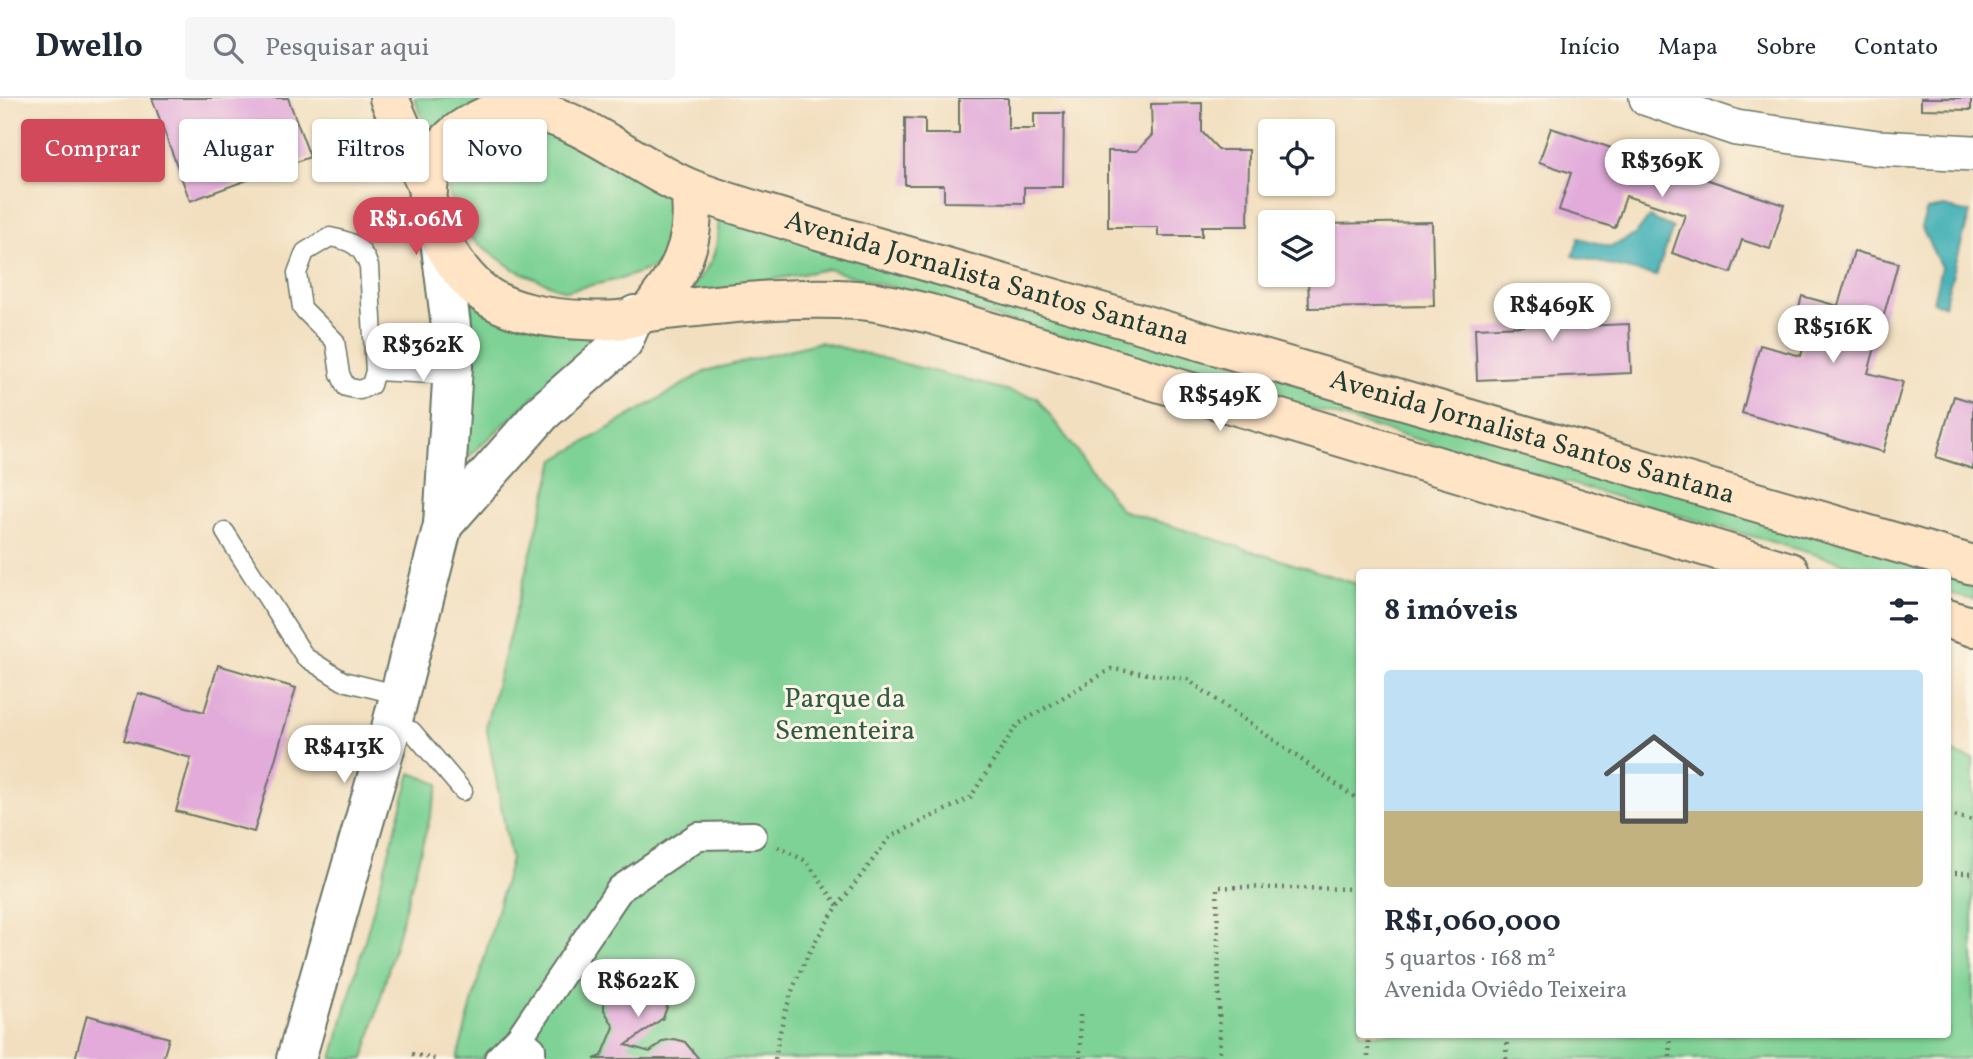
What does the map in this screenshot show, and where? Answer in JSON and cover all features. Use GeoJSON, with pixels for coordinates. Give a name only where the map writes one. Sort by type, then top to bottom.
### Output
{"type":"FeatureCollection","features":[{"type":"Feature","properties":{"kind":"main road"},"geometry":{"type":"LineString","coordinates":[[389,98],[428,188],[440,240],[462,271],[484,293],[520,309],[561,319],[596,321],[641,314],[682,265],[693,212],[690,188],[537,104],[507,109],[471,125],[445,142],[428,188]]}},
{"type":"Feature","properties":{"kind":"main road","name":"Avenida Jornalista Santos Santana"},"geometry":{"type":"LineString","coordinates":[[690,188],[818,230],[1973,565]]}},
{"type":"Feature","properties":{"kind":"main road","name":"Avenida Jornalista Santos Santana"},"geometry":{"type":"LineString","coordinates":[[641,314],[762,300],[811,299],[860,300],[931,314],[1780,569]]}},
{"type":"Feature","properties":{"kind":"main road"},"geometry":{"type":"LineString","coordinates":[[1951,620],[1973,627]]}},
{"type":"Feature","properties":{"kind":"street"},"geometry":{"type":"LineString","coordinates":[[1647,98],[1738,113],[1878,148],[1973,153]]}},
{"type":"Feature","properties":{"kind":"street"},"geometry":{"type":"LineString","coordinates":[[296,1059],[396,711],[443,525],[454,350],[440,240]]}},
{"type":"Feature","properties":{"kind":"street"},"geometry":{"type":"LineString","coordinates":[[443,525],[542,413],[623,342],[641,314]]}},
{"type":"Feature","properties":{"kind":"street"},"geometry":{"type":"LineString","coordinates":[[498,1059],[525,1049],[621,889],[698,836],[753,835]]}},
{"type":"Feature","properties":{"kind":"lane"},"geometry":{"type":"LineString","coordinates":[[330,237],[352,242],[364,253],[369,267],[375,371],[371,385],[360,390],[346,387],[340,374],[335,341],[302,308],[297,273],[305,252],[330,237]]}},
{"type":"Feature","properties":{"kind":"lane"},"geometry":{"type":"LineString","coordinates":[[375,371],[453,375]]}},
{"type":"Feature","properties":{"kind":"lane"},"geometry":{"type":"LineString","coordinates":[[225,531],[305,657],[396,711],[463,791]]}},
{"type":"Feature","properties":{"kind":"path"},"geometry":{"type":"LineString","coordinates":[[775,1059],[780,1023],[813,942],[890,837],[970,798],[1017,725],[1111,669],[1187,678],[1356,797]]}},
{"type":"Feature","properties":{"kind":"path"},"geometry":{"type":"LineString","coordinates":[[1951,816],[1973,820]]}},
{"type":"Feature","properties":{"kind":"path"},"geometry":{"type":"LineString","coordinates":[[753,835],[806,862],[838,906]]}},
{"type":"Feature","properties":{"kind":"path"},"geometry":{"type":"LineString","coordinates":[[1951,873],[1973,873]]}},
{"type":"Feature","properties":{"kind":"path"},"geometry":{"type":"LineString","coordinates":[[1220,1059],[1217,887],[1356,889]]}},
{"type":"Feature","properties":{"kind":"path"},"geometry":{"type":"LineString","coordinates":[[1080,1013],[1080,1059]]}},
{"type":"Feature","properties":{"kind":"path"},"geometry":{"type":"LineString","coordinates":[[1368,1038],[1368,1059]]}},
{"type":"Feature","properties":{"kind":"path"},"geometry":{"type":"LineString","coordinates":[[1506,1059],[1507,1038]]}},
{"type":"Feature","properties":{"kind":"path"},"geometry":{"type":"LineString","coordinates":[[1669,1038],[1670,1059]]}},
{"type":"Feature","properties":{"kind":"path"},"geometry":{"type":"LineString","coordinates":[[412,1054],[436,1059]]}},
{"type":"Feature","properties":{"kind":"green space"},"geometry":{"type":"Polygon","coordinates":[[[414,98],[493,98],[456,119],[443,119],[443,126],[429,134],[429,119],[423,119],[414,98]]]}},
{"type":"Feature","properties":{"kind":"green space"},"geometry":{"type":"Polygon","coordinates":[[[547,131],[665,188],[678,207],[671,244],[656,267],[620,279],[565,291],[513,269],[471,238],[448,193],[450,182],[547,182],[547,131]]]}},
{"type":"Feature","properties":{"kind":"green space"},"geometry":{"type":"Polygon","coordinates":[[[719,210],[1939,569],[1866,569],[828,269],[681,297],[707,268],[717,238],[719,210]]]}},
{"type":"Feature","properties":{"kind":"green space"},"geometry":{"type":"Polygon","coordinates":[[[471,293],[608,329],[465,460],[472,374],[471,293]]]}},
{"type":"Feature","properties":{"kind":"green space","name":"Parque da Sementeira"},"geometry":{"type":"Polygon","coordinates":[[[820,342],[1037,398],[1121,510],[1356,584],[1356,1038],[1951,1038],[1951,753],[1973,759],[1973,1059],[457,1059],[511,859],[486,725],[555,460],[706,371],[820,342]]]}},
{"type":"Feature","properties":{"kind":"green space"},"geometry":{"type":"Polygon","coordinates":[[[1951,573],[1973,579],[1973,600],[1951,594],[1951,573]]]}},
{"type":"Feature","properties":{"kind":"green space"},"geometry":{"type":"Polygon","coordinates":[[[411,773],[439,784],[364,1059],[332,1059],[411,773]]]}},
{"type":"Feature","properties":{"kind":"water"},"geometry":{"type":"Polygon","coordinates":[[[1944,207],[1970,213],[1944,305],[1933,302],[1941,267],[1921,227],[1927,210],[1944,207]]]}},
{"type":"Feature","properties":{"kind":"water"},"geometry":{"type":"Polygon","coordinates":[[[1649,217],[1673,228],[1656,276],[1573,256],[1579,238],[1611,247],[1636,234],[1649,217]]]}},
{"type":"Feature","properties":{"kind":"building"},"geometry":{"type":"Polygon","coordinates":[[[152,98],[288,98],[296,119],[179,119],[179,171],[165,133],[165,119],[160,119],[152,98]]]}},
{"type":"Feature","properties":{"kind":"building"},"geometry":{"type":"Polygon","coordinates":[[[959,98],[1008,98],[1008,129],[1034,129],[1034,113],[1064,113],[1063,187],[1024,187],[1024,203],[944,202],[944,185],[905,185],[905,118],[925,119],[925,134],[959,134],[959,98]]]}},
{"type":"Feature","properties":{"kind":"building"},"geometry":{"type":"Polygon","coordinates":[[[1921,98],[1971,98],[1971,110],[1921,109],[1921,98]]]}},
{"type":"Feature","properties":{"kind":"building"},"geometry":{"type":"Polygon","coordinates":[[[1202,103],[1202,132],[1219,150],[1249,150],[1248,226],[1202,226],[1202,236],[1158,236],[1158,227],[1108,227],[1108,151],[1137,151],[1152,135],[1151,104],[1202,103]]]}},
{"type":"Feature","properties":{"kind":"building"},"geometry":{"type":"Polygon","coordinates":[[[298,125],[310,157],[298,161],[298,125]]]}},
{"type":"Feature","properties":{"kind":"building"},"geometry":{"type":"Polygon","coordinates":[[[1551,128],[1784,205],[1770,249],[1742,240],[1731,273],[1672,253],[1685,215],[1626,196],[1615,228],[1559,210],[1571,173],[1539,162],[1551,128]]]}},
{"type":"Feature","properties":{"kind":"building"},"geometry":{"type":"Polygon","coordinates":[[[183,182],[242,182],[190,201],[183,182]]]}},
{"type":"Feature","properties":{"kind":"building"},"geometry":{"type":"Polygon","coordinates":[[[1432,222],[1434,306],[1309,308],[1308,287],[1335,287],[1335,224],[1432,222]]]}},
{"type":"Feature","properties":{"kind":"building"},"geometry":{"type":"Polygon","coordinates":[[[1854,251],[1898,263],[1868,373],[1903,382],[1883,452],[1742,413],[1760,345],[1801,356],[1806,337],[1792,333],[1802,296],[1838,306],[1854,251]]]}},
{"type":"Feature","properties":{"kind":"building"},"geometry":{"type":"Polygon","coordinates":[[[1580,291],[1582,326],[1629,324],[1631,373],[1477,380],[1475,328],[1524,326],[1522,294],[1580,291]]]}},
{"type":"Feature","properties":{"kind":"building"},"geometry":{"type":"Polygon","coordinates":[[[1954,396],[1973,402],[1973,469],[1936,457],[1954,396]]]}},
{"type":"Feature","properties":{"kind":"building"},"geometry":{"type":"Polygon","coordinates":[[[218,665],[296,688],[254,832],[176,811],[191,758],[124,740],[138,693],[204,712],[218,665]]]}},
{"type":"Feature","properties":{"kind":"building"},"geometry":{"type":"Polygon","coordinates":[[[637,973],[660,984],[667,994],[667,1007],[663,1018],[626,1045],[650,1052],[663,1041],[674,1039],[685,1042],[699,1059],[594,1059],[602,1056],[614,1027],[604,1010],[604,991],[620,975],[637,973]]]}},
{"type":"Feature","properties":{"kind":"building"},"geometry":{"type":"Polygon","coordinates":[[[87,1015],[169,1038],[163,1059],[75,1059],[87,1015]]]}}]}
